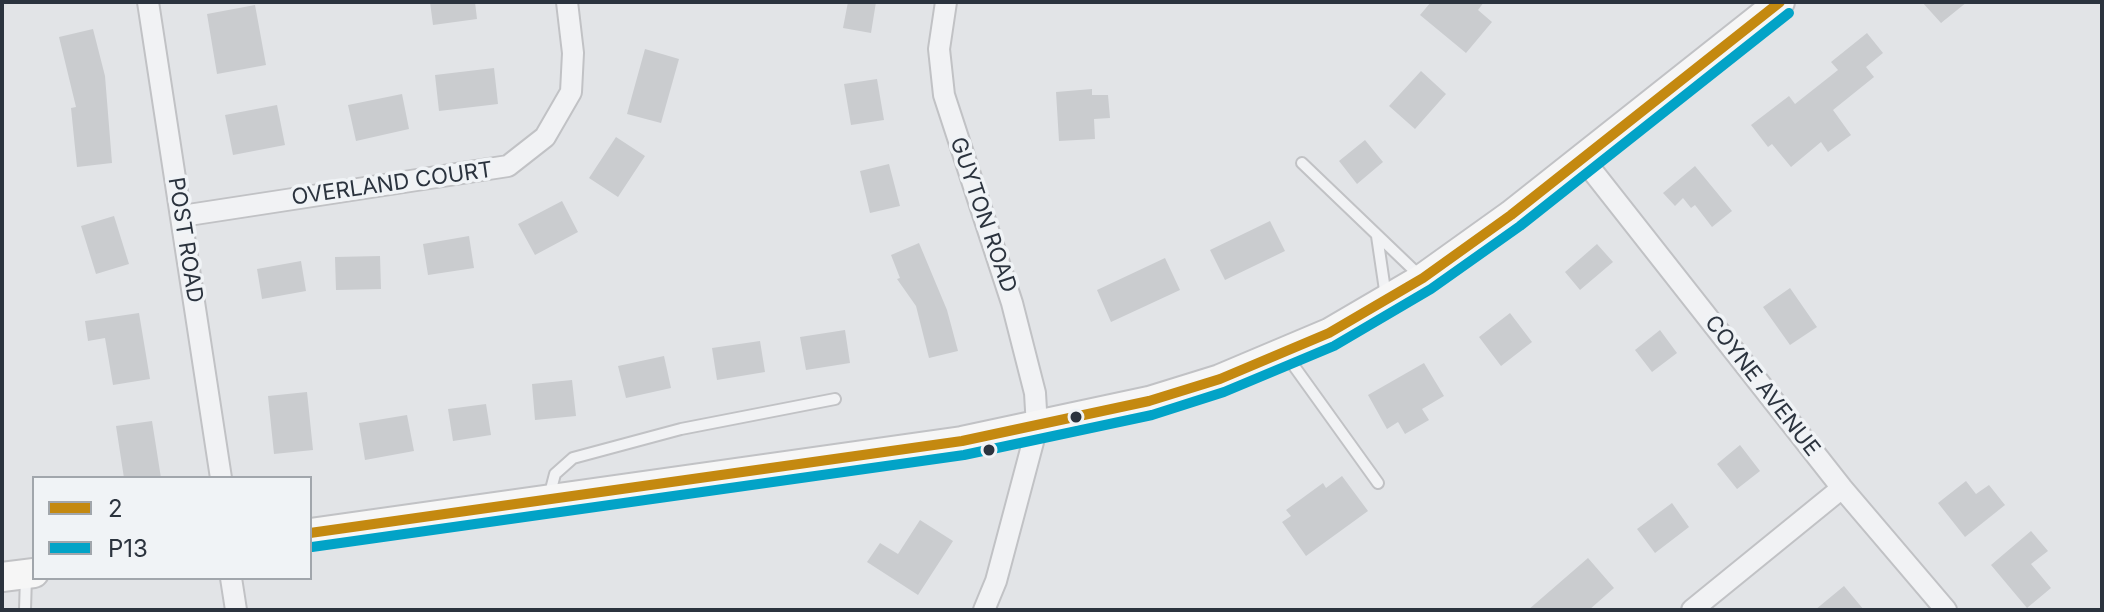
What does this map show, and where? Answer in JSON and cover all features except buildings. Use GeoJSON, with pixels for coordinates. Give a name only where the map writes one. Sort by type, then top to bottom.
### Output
{"type":"FeatureCollection","features":[{"type":"Feature","properties":{"kind":"street","name":"POST ROAD"},"geometry":{"type":"LineString","coordinates":[[148,2],[221,476]]}},
{"type":"Feature","properties":{"kind":"street","name":"OVERLAND COURT"},"geometry":{"type":"LineString","coordinates":[[182,216],[497,170],[519,160],[545,137],[571,92],[573,53],[567,2]]}},
{"type":"Feature","properties":{"kind":"street","name":"GUYTON ROAD"},"geometry":{"type":"LineString","coordinates":[[946,2],[939,49],[944,95],[1012,303],[1035,393],[1037,427],[996,581],[984,610]]}},
{"type":"Feature","properties":{"kind":"street"},"geometry":{"type":"LineString","coordinates":[[312,533],[1037,427],[1149,401],[1220,379],[1285,354],[1423,278],[1583,159],[1780,2]]}},
{"type":"Feature","properties":{"kind":"street","name":"COYNE AVENUE"},"geometry":{"type":"LineString","coordinates":[[1583,159],[1842,488],[1946,610]]}},
{"type":"Feature","properties":{"kind":"street"},"geometry":{"type":"LineString","coordinates":[[1692,610],[1842,488]]}},
{"type":"Feature","properties":{"kind":"street"},"geometry":{"type":"LineString","coordinates":[[231,580],[236,610]]}},
{"type":"Feature","properties":{"kind":"lane"},"geometry":{"type":"LineString","coordinates":[[1302,163],[1423,278]]}},
{"type":"Feature","properties":{"kind":"lane"},"geometry":{"type":"LineString","coordinates":[[1377,236],[1386,301]]}},
{"type":"Feature","properties":{"kind":"lane"},"geometry":{"type":"LineString","coordinates":[[1285,354],[1378,483]]}},
{"type":"Feature","properties":{"kind":"lane"},"geometry":{"type":"LineString","coordinates":[[548,499],[555,474],[573,458],[681,429],[835,399]]}},
{"type":"Feature","properties":{"kind":"lane"},"geometry":{"type":"LineString","coordinates":[[21,575],[25,610]]}},
{"type":"Feature","properties":{"kind":"transit line","name":"2"},"geometry":{"type":"LineString","coordinates":[[312,533],[962,441],[1149,401],[1220,379],[1329,333],[1423,278],[1511,215],[1780,2]]}},
{"type":"Feature","properties":{"kind":"transit line","name":"P13"},"geometry":{"type":"LineString","coordinates":[[312,547],[964,455],[1152,415],[1224,392],[1334,346],[1431,289],[1520,226],[1789,13]]}}]}
